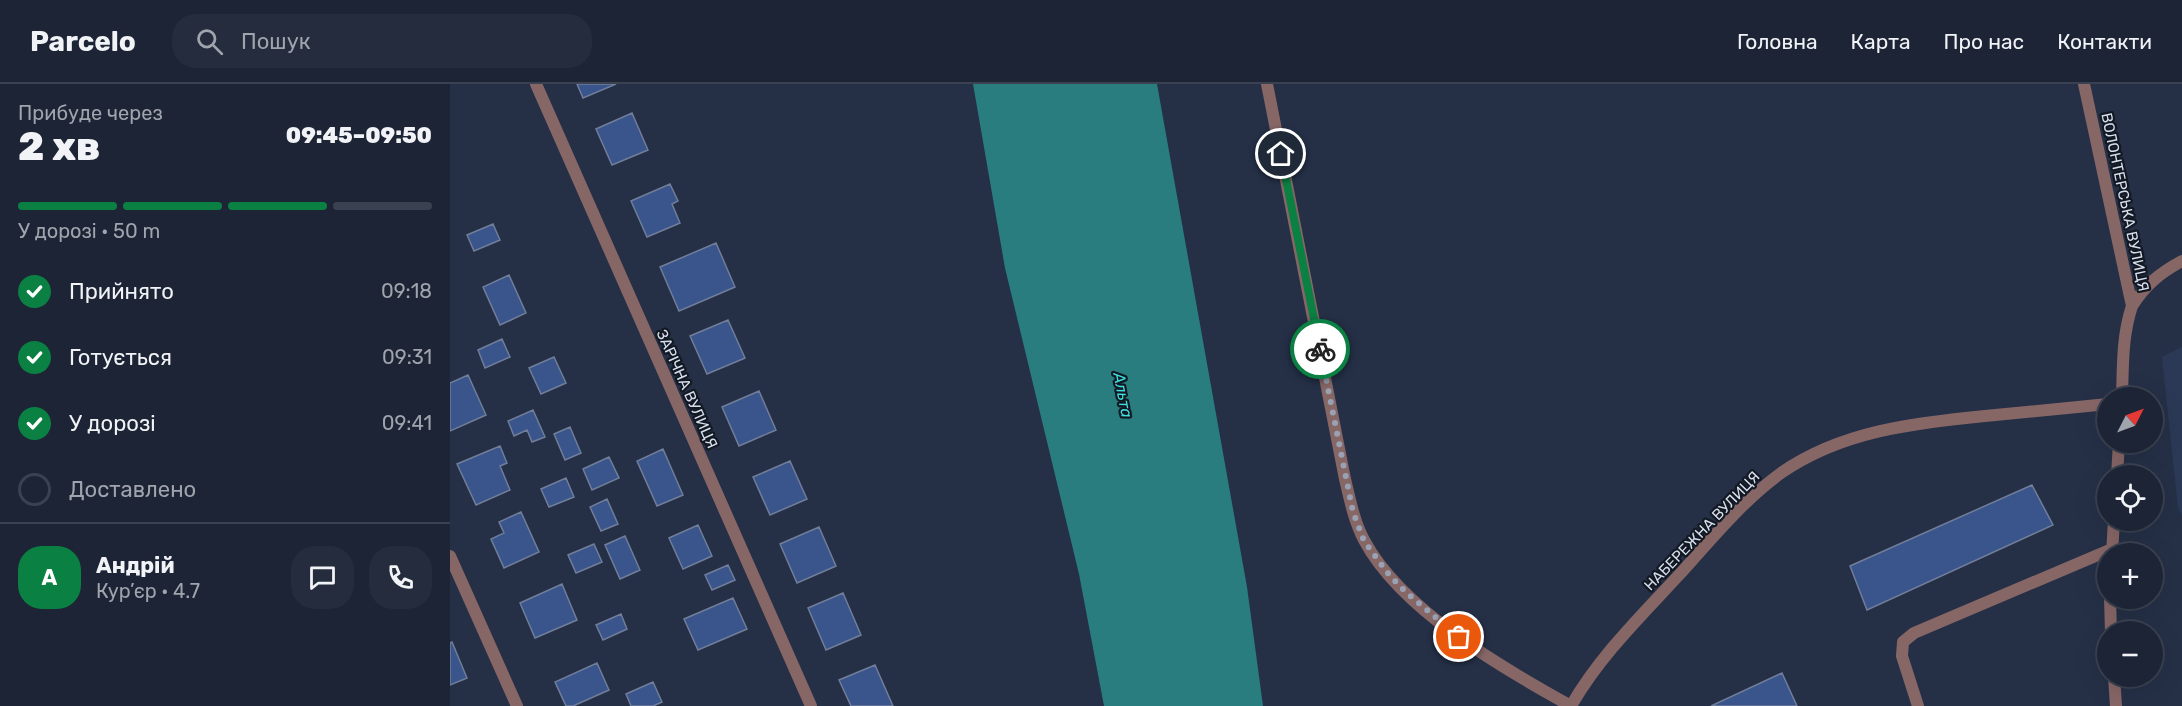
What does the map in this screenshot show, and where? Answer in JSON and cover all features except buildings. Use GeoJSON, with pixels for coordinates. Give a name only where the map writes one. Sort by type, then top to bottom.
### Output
{"type":"FeatureCollection","features":[{"type":"Feature","properties":{"kind":"street","name":"ЗАРІЧНА ВУЛИЦЯ"},"geometry":{"type":"LineString","coordinates":[[536,84],[811,706]]}},
{"type":"Feature","properties":{"kind":"street"},"geometry":{"type":"LineString","coordinates":[[1267,84],[1345,479],[1353,512],[1364,541],[1390,576],[1425,610],[1488,657],[1571,706]]}},
{"type":"Feature","properties":{"kind":"street","name":"ВОЛОНТЕРСЬКА ВУЛИЦЯ"},"geometry":{"type":"LineString","coordinates":[[2084,84],[2132,306],[2123,346],[2122,387]]}},
{"type":"Feature","properties":{"kind":"street"},"geometry":{"type":"LineString","coordinates":[[2132,306],[2141,291],[2153,280],[2182,261]]}},
{"type":"Feature","properties":{"kind":"street","name":"НАБЕРЕЖНА ВУЛИЦЯ"},"geometry":{"type":"LineString","coordinates":[[1571,706],[1586,680],[1610,650],[1683,570],[1764,487],[1798,462],[1856,437],[1892,427],[2097,405]]}},
{"type":"Feature","properties":{"kind":"street"},"geometry":{"type":"LineString","coordinates":[[450,556],[517,706]]}},
{"type":"Feature","properties":{"kind":"street"},"geometry":{"type":"LineString","coordinates":[[1918,706],[1902,656],[1903,642],[1914,633],[2097,557]]}},
{"type":"Feature","properties":{"kind":"street"},"geometry":{"type":"LineString","coordinates":[[2115,687],[2116,706]]}},
{"type":"Feature","properties":{"kind":"shaded area"},"geometry":{"type":"Polygon","coordinates":[[[2182,347],[2182,516],[2178,508],[2162,357],[2182,347]]]}},
{"type":"Feature","properties":{"kind":"water","name":"Альта"},"geometry":{"type":"Polygon","coordinates":[[[973,84],[1157,84],[1247,587],[1263,706],[1104,706],[1079,574],[1005,268],[973,84]]]}},
{"type":"Feature","properties":{"kind":"way so far"},"geometry":{"type":"LineString","coordinates":[[1320,349],[1345,479],[1353,512],[1364,541],[1390,576],[1425,610],[1459,637]]}},
{"type":"Feature","properties":{"kind":"route"},"geometry":{"type":"LineString","coordinates":[[1281,154],[1320,349]]}}]}
